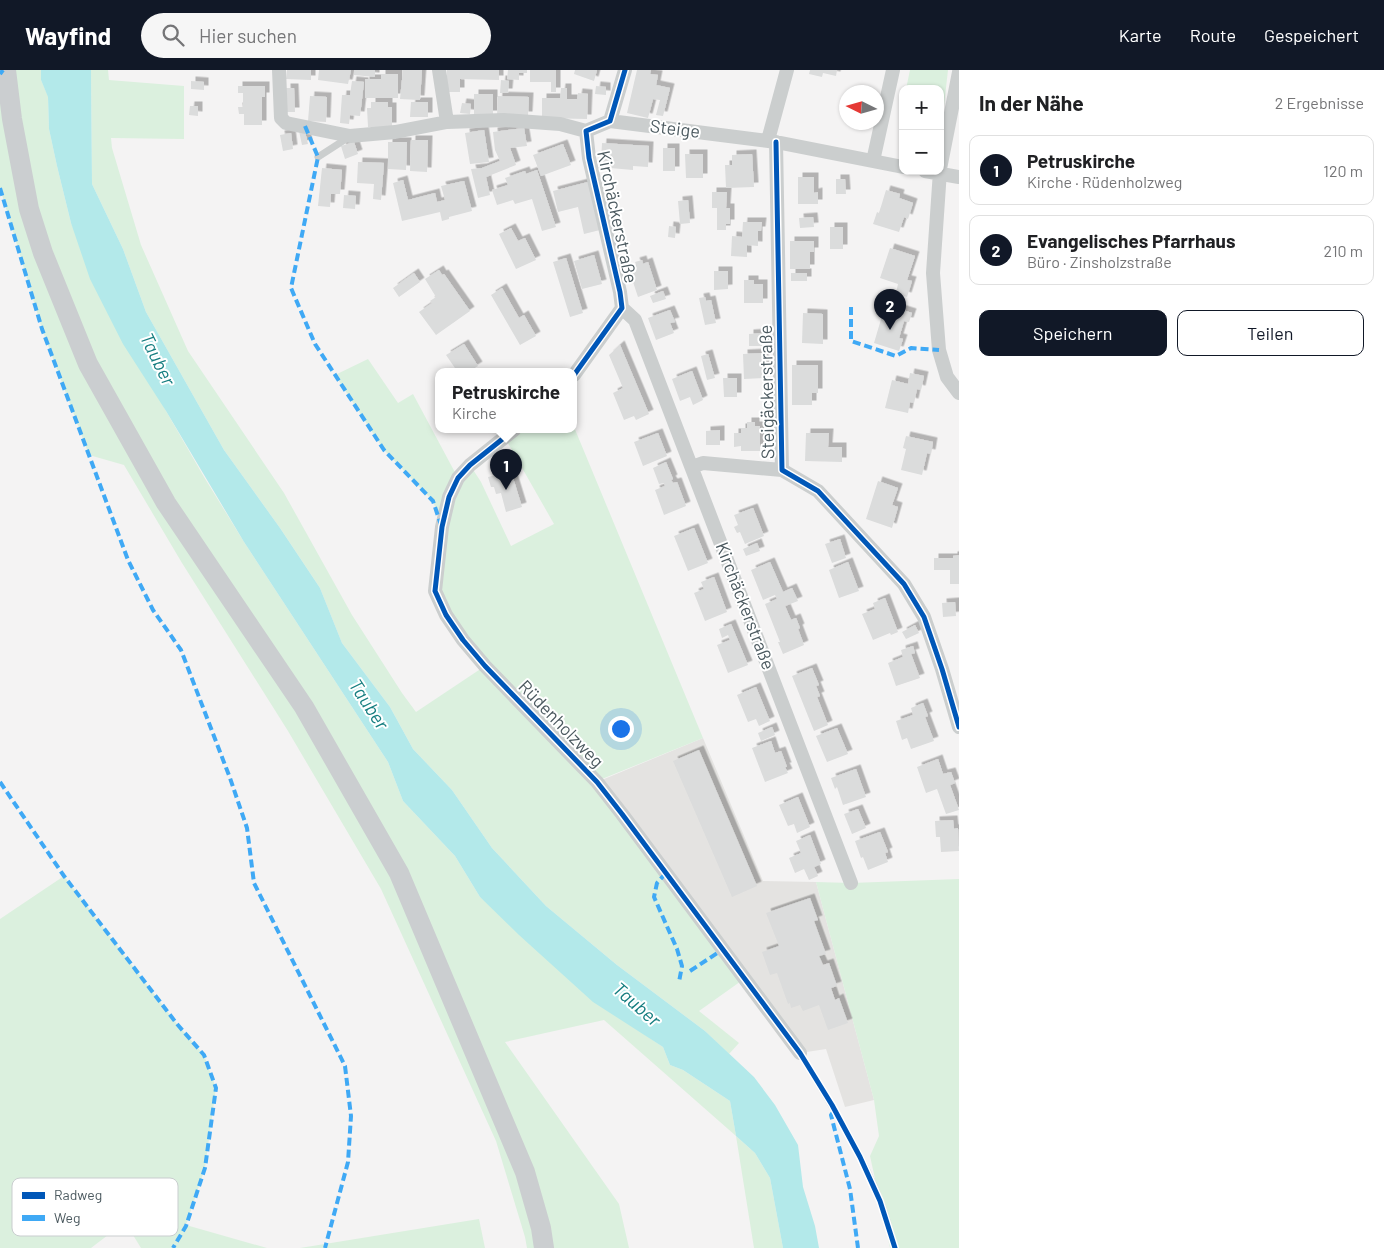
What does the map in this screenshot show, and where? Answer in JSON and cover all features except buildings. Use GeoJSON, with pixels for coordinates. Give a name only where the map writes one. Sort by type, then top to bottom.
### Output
{"type":"FeatureCollection","features":[{"type":"Feature","properties":{"kind":"main road"},"geometry":{"type":"LineString","coordinates":[[6,70],[12,119],[28,208],[43,252],[88,364],[166,504],[304,707],[399,873],[526,1172],[541,1228],[544,1248]]}},
{"type":"Feature","properties":{"kind":"street"},"geometry":{"type":"LineString","coordinates":[[279,70],[281,118],[286,123],[350,136],[395,132],[447,122],[504,120],[560,124],[586,130]]}},
{"type":"Feature","properties":{"kind":"street"},"geometry":{"type":"LineString","coordinates":[[440,70],[447,122]]}},
{"type":"Feature","properties":{"kind":"street"},"geometry":{"type":"LineString","coordinates":[[610,122],[625,70]]}},
{"type":"Feature","properties":{"kind":"street","name":"Steigäckerstraße"},"geometry":{"type":"LineString","coordinates":[[782,470],[772,141],[787,70]]}},
{"type":"Feature","properties":{"kind":"street"},"geometry":{"type":"LineString","coordinates":[[874,161],[893,70]]}},
{"type":"Feature","properties":{"kind":"street"},"geometry":{"type":"LineString","coordinates":[[944,137],[959,72]]}},
{"type":"Feature","properties":{"kind":"street","name":"Steige"},"geometry":{"type":"LineString","coordinates":[[586,130],[610,122],[772,141],[899,166]]}},
{"type":"Feature","properties":{"kind":"street","name":"Kirchäckerstraße"},"geometry":{"type":"LineString","coordinates":[[586,130],[589,158],[622,308],[636,320],[851,883]]}},
{"type":"Feature","properties":{"kind":"street"},"geometry":{"type":"LineString","coordinates":[[944,173],[959,177]]}},
{"type":"Feature","properties":{"kind":"street"},"geometry":{"type":"LineString","coordinates":[[936,175],[933,273],[939,350],[947,377],[959,393]]}},
{"type":"Feature","properties":{"kind":"street"},"geometry":{"type":"LineString","coordinates":[[577,372],[622,308]]}},
{"type":"Feature","properties":{"kind":"street","name":"Rüdenholzweg"},"geometry":{"type":"LineString","coordinates":[[510,433],[470,465],[458,478],[450,497],[442,527],[435,591],[446,614],[463,640],[485,666],[597,782],[800,1053]]}},
{"type":"Feature","properties":{"kind":"street","name":"Steigäckerstraße"},"geometry":{"type":"LineString","coordinates":[[692,467],[702,463],[782,470],[818,491],[904,584],[924,617],[959,727]]}},
{"type":"Feature","properties":{"kind":"lane"},"geometry":{"type":"LineString","coordinates":[[318,157],[350,136]]}},
{"type":"Feature","properties":{"kind":"lane"},"geometry":{"type":"LineString","coordinates":[[800,1053],[832,1105],[860,1157],[880,1201],[895,1248]]}},
{"type":"Feature","properties":{"kind":"shaded area"},"geometry":{"type":"Polygon","coordinates":[[[703,738],[763,881],[816,882],[874,1100],[845,1107],[826,1049],[800,1053],[597,782],[703,738]]]}},
{"type":"Feature","properties":{"kind":"green space"},"geometry":{"type":"Polygon","coordinates":[[[3,70],[41,70],[41,80],[48,96],[49,129],[71,223],[166,411],[244,542],[388,762],[403,801],[455,856],[480,897],[645,1035],[663,1047],[670,1065],[683,1070],[730,1101],[736,1136],[604,1020],[505,1042],[619,1204],[629,1248],[527,1248],[496,1141],[381,889],[288,731],[182,563],[124,465],[89,455],[42,329],[0,188],[0,74],[3,70]]]}},
{"type":"Feature","properties":{"kind":"green space"},"geometry":{"type":"Polygon","coordinates":[[[91,70],[108,70],[109,80],[184,86],[184,139],[111,138],[112,148],[141,245],[188,351],[284,493],[352,615],[416,712],[485,666],[435,591],[442,527],[433,501],[384,450],[335,375],[368,359],[398,403],[413,394],[458,478],[470,465],[481,482],[511,546],[554,524],[505,438],[511,433],[576,433],[703,738],[597,781],[744,979],[699,1011],[739,1043],[729,1054],[705,1031],[617,965],[546,906],[492,848],[452,790],[413,749],[390,707],[342,643],[320,588],[224,450],[146,312],[123,249],[92,184],[91,70]]]}},
{"type":"Feature","properties":{"kind":"green space"},"geometry":{"type":"Polygon","coordinates":[[[910,70],[948,70],[944,106],[944,85],[907,85],[910,70]]]}},
{"type":"Feature","properties":{"kind":"green space"},"geometry":{"type":"Polygon","coordinates":[[[64,876],[177,1024],[204,1055],[216,1088],[205,1168],[186,1225],[267,1248],[141,1248],[134,1236],[178,1236],[178,1178],[12,1178],[12,1236],[107,1236],[91,1248],[0,1248],[0,919],[64,876]]]}},
{"type":"Feature","properties":{"kind":"green space"},"geometry":{"type":"Polygon","coordinates":[[[959,879],[959,1248],[890,1248],[870,1156],[879,1136],[874,1100],[816,882],[851,883],[959,879]]]}},
{"type":"Feature","properties":{"kind":"green space"},"geometry":{"type":"Polygon","coordinates":[[[736,1136],[755,1153],[770,1178],[783,1248],[754,1248],[736,1136]]]}},
{"type":"Feature","properties":{"kind":"green space"},"geometry":{"type":"Polygon","coordinates":[[[479,1219],[485,1248],[300,1248],[479,1219]]]}},
{"type":"Feature","properties":{"kind":"water","name":"Tauber"},"geometry":{"type":"Polygon","coordinates":[[[41,70],[91,70],[92,184],[123,249],[146,312],[224,450],[320,588],[342,643],[390,707],[413,749],[452,790],[492,848],[546,906],[617,965],[705,1031],[754,1077],[775,1105],[798,1145],[803,1187],[815,1226],[819,1248],[783,1248],[770,1178],[755,1153],[736,1136],[730,1101],[683,1070],[670,1065],[663,1047],[593,1002],[519,935],[480,897],[455,856],[403,801],[388,762],[244,542],[166,411],[123,344],[90,279],[71,223],[57,166],[49,129],[48,97],[41,80],[41,70]]]}},
{"type":"Feature","properties":{"kind":"marked path"},"geometry":{"type":"LineString","coordinates":[[0,74],[3,70]]}},
{"type":"Feature","properties":{"kind":"marked path"},"geometry":{"type":"LineString","coordinates":[[305,126],[318,157],[291,288],[315,344],[384,450],[433,501],[441,525]]}},
{"type":"Feature","properties":{"kind":"marked path"},"geometry":{"type":"LineString","coordinates":[[0,188],[42,329],[128,560],[153,610],[181,650],[230,778],[247,828],[254,883],[345,1066],[351,1116],[348,1162],[325,1248]]}},
{"type":"Feature","properties":{"kind":"marked path"},"geometry":{"type":"LineString","coordinates":[[851,307],[851,341],[896,356],[911,348],[939,350]]}},
{"type":"Feature","properties":{"kind":"marked path"},"geometry":{"type":"LineString","coordinates":[[0,782],[64,876],[177,1024],[204,1055],[216,1088],[205,1168],[186,1226],[173,1248]]}},
{"type":"Feature","properties":{"kind":"marked path"},"geometry":{"type":"LineString","coordinates":[[666,873],[657,883],[654,897],[677,949],[682,966],[679,982]]}},
{"type":"Feature","properties":{"kind":"marked path"},"geometry":{"type":"LineString","coordinates":[[690,971],[722,950]]}},
{"type":"Feature","properties":{"kind":"marked path"},"geometry":{"type":"LineString","coordinates":[[833,1112],[831,1115],[850,1189],[858,1248]]}},
{"type":"Feature","properties":{"kind":"cycle path"},"geometry":{"type":"LineString","coordinates":[[577,371],[622,308],[589,158],[586,131],[610,121],[625,70]]}},
{"type":"Feature","properties":{"kind":"cycle path"},"geometry":{"type":"LineString","coordinates":[[776,142],[782,470],[818,491],[904,584],[924,617],[959,727]]}},
{"type":"Feature","properties":{"kind":"cycle path"},"geometry":{"type":"LineString","coordinates":[[510,433],[470,465],[458,478],[449,497],[442,527],[435,591],[446,615],[463,640],[485,666],[597,782],[800,1053],[832,1105],[860,1157],[880,1201],[895,1248]]}},
{"type":"Feature","properties":{"kind":"place","name":"Evangelisches Pfarrhaus"},"geometry":{"type":"Point","coordinates":[890,330]}},
{"type":"Feature","properties":{"kind":"place","name":"Petruskirche"},"geometry":{"type":"Point","coordinates":[506,490]}}]}
